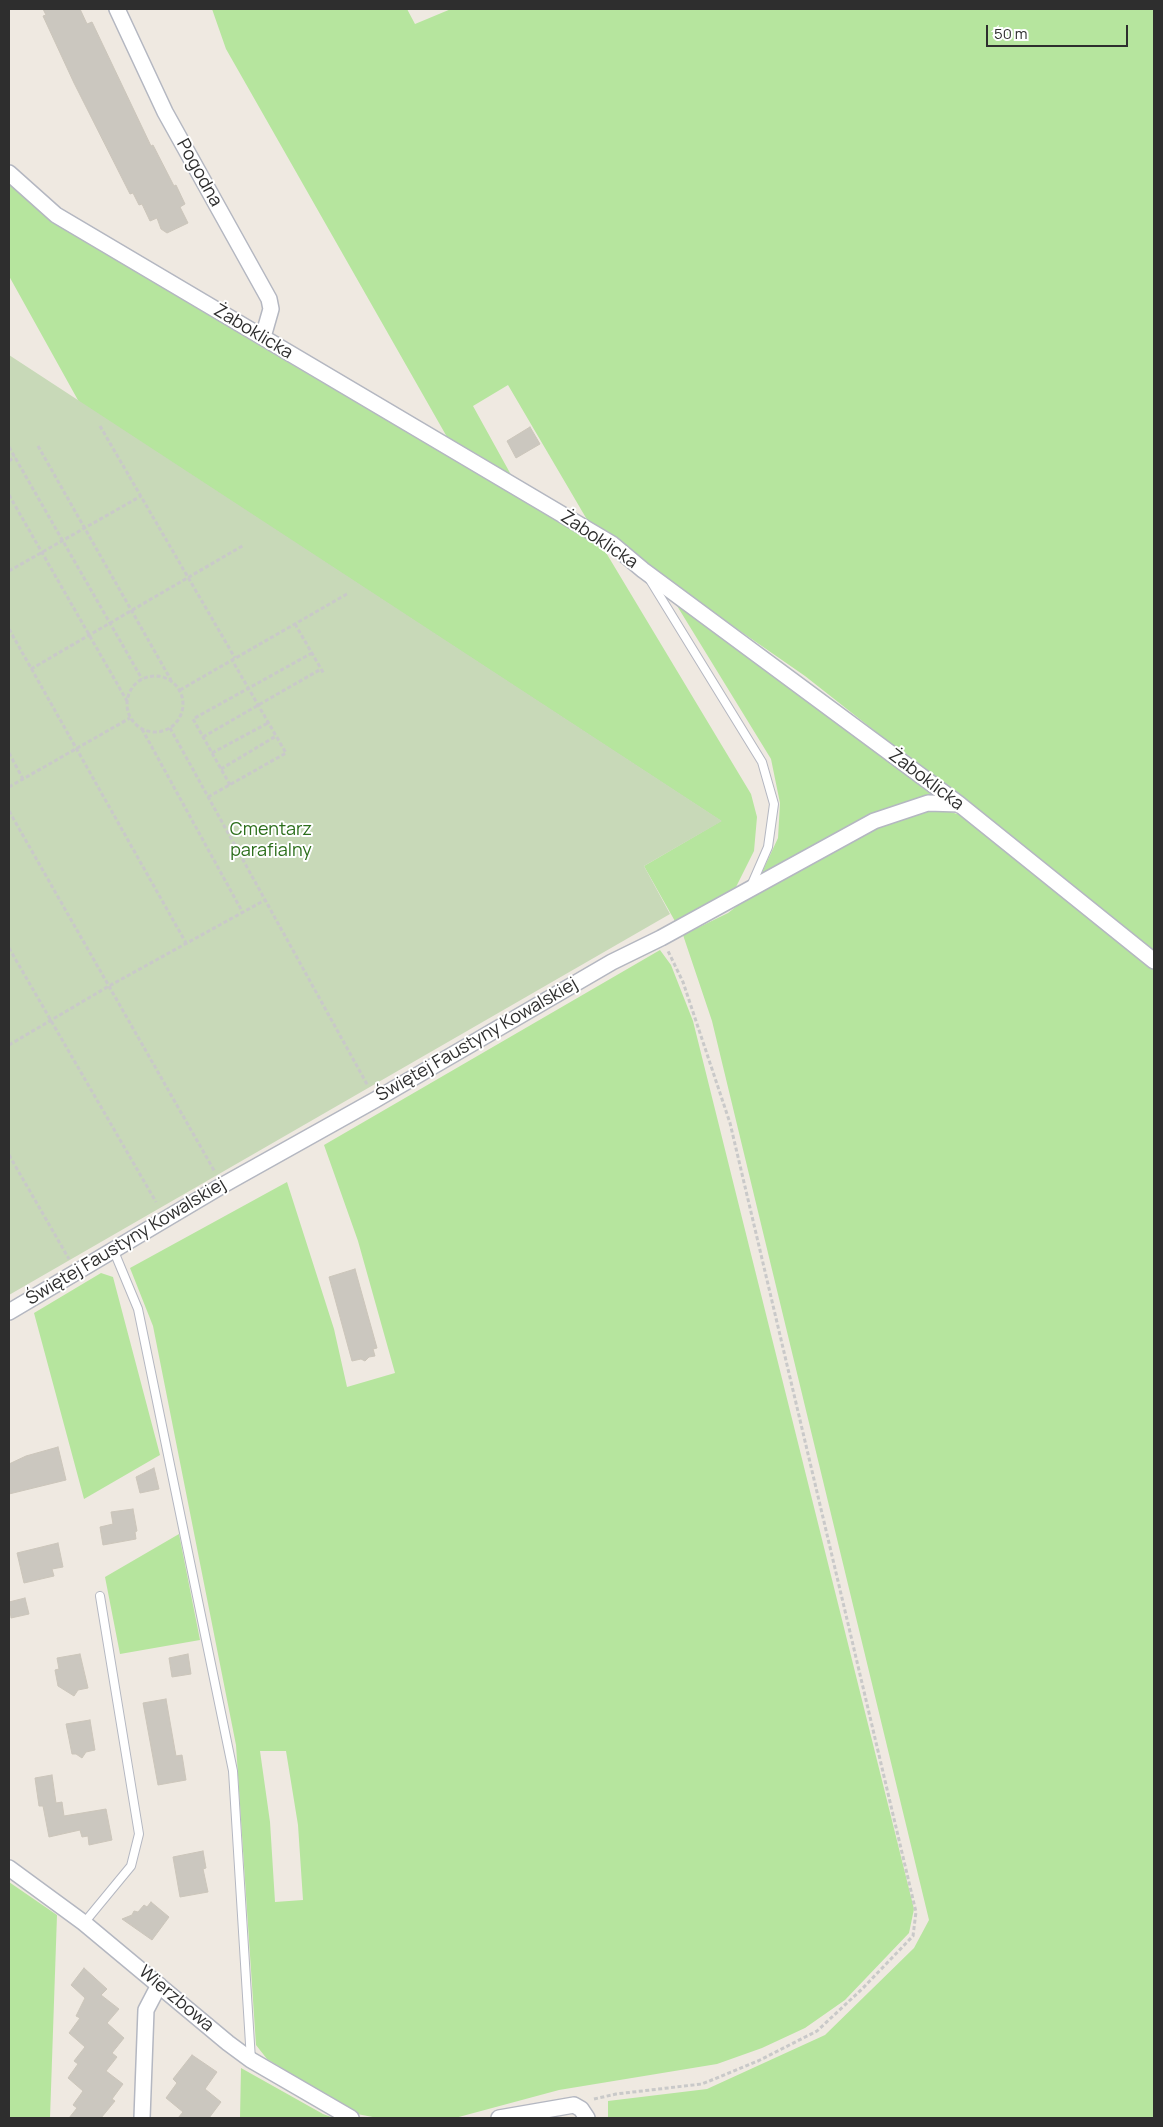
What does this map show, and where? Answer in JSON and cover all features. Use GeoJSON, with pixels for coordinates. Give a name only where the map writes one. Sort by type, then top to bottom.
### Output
{"type":"FeatureCollection","features":[{"type":"Feature","properties":{"kind":"street","name":"Pogodna"},"geometry":{"type":"LineString","coordinates":[[117,9],[165,112],[269,299],[271,309],[263,337]]}},
{"type":"Feature","properties":{"kind":"street","name":"Żaboklicka"},"geometry":{"type":"LineString","coordinates":[[9,173],[56,215],[612,544],[643,570],[959,804],[1154,961]]}},
{"type":"Feature","properties":{"kind":"street","name":"Świętej Faustyny Kowalskiej"},"geometry":{"type":"LineString","coordinates":[[9,1312],[223,1185],[376,1100],[612,962],[661,938],[874,821],[928,804],[959,804]]}},
{"type":"Feature","properties":{"kind":"street","name":"Wierzbowa"},"geometry":{"type":"LineString","coordinates":[[9,1868],[84,1923],[251,2060],[351,2118]]}},
{"type":"Feature","properties":{"kind":"street"},"geometry":{"type":"LineString","coordinates":[[142,2118],[146,2010],[159,1985]]}},
{"type":"Feature","properties":{"kind":"street"},"geometry":{"type":"LineString","coordinates":[[499,2118],[574,2104],[581,2109],[587,2118]]}},
{"type":"Feature","properties":{"kind":"lane"},"geometry":{"type":"LineString","coordinates":[[643,570],[762,762],[774,804],[768,847],[750,888]]}},
{"type":"Feature","properties":{"kind":"lane"},"geometry":{"type":"LineString","coordinates":[[113,1249],[138,1309],[232,1762],[251,2060]]}},
{"type":"Feature","properties":{"kind":"lane"},"geometry":{"type":"LineString","coordinates":[[84,1923],[131,1866],[139,1834],[100,1596]]}},
{"type":"Feature","properties":{"kind":"path"},"geometry":{"type":"LineString","coordinates":[[100,426],[188,577],[248,689],[286,753],[208,797]]}},
{"type":"Feature","properties":{"kind":"path"},"geometry":{"type":"LineString","coordinates":[[38,446],[171,680],[180,690],[184,702],[182,714],[170,728],[163,732],[150,732],[142,729]]}},
{"type":"Feature","properties":{"kind":"path"},"geometry":{"type":"LineString","coordinates":[[9,447],[142,679]]}},
{"type":"Feature","properties":{"kind":"path"},"geometry":{"type":"LineString","coordinates":[[9,461],[15,458]]}},
{"type":"Feature","properties":{"kind":"path"},"geometry":{"type":"LineString","coordinates":[[9,495],[127,701]]}},
{"type":"Feature","properties":{"kind":"path"},"geometry":{"type":"LineString","coordinates":[[9,571],[141,496]]}},
{"type":"Feature","properties":{"kind":"path"},"geometry":{"type":"LineString","coordinates":[[31,669],[244,545]]}},
{"type":"Feature","properties":{"kind":"path"},"geometry":{"type":"LineString","coordinates":[[180,690],[347,594]]}},
{"type":"Feature","properties":{"kind":"path"},"geometry":{"type":"LineString","coordinates":[[295,624],[324,674]]}},
{"type":"Feature","properties":{"kind":"path"},"geometry":{"type":"LineString","coordinates":[[9,629],[186,943]]}},
{"type":"Feature","properties":{"kind":"path"},"geometry":{"type":"LineString","coordinates":[[230,785],[193,719],[312,654]]}},
{"type":"Feature","properties":{"kind":"path"},"geometry":{"type":"LineString","coordinates":[[203,737],[321,670]]}},
{"type":"Feature","properties":{"kind":"path"},"geometry":{"type":"LineString","coordinates":[[171,680],[159,675],[135,682],[128,693],[127,701],[130,718],[142,729],[243,913]]}},
{"type":"Feature","properties":{"kind":"path"},"geometry":{"type":"LineString","coordinates":[[9,787],[130,718]]}},
{"type":"Feature","properties":{"kind":"path"},"geometry":{"type":"LineString","coordinates":[[212,753],[268,723]]}},
{"type":"Feature","properties":{"kind":"path"},"geometry":{"type":"LineString","coordinates":[[170,728],[376,1100]]}},
{"type":"Feature","properties":{"kind":"path"},"geometry":{"type":"LineString","coordinates":[[221,769],[276,736]]}},
{"type":"Feature","properties":{"kind":"path"},"geometry":{"type":"LineString","coordinates":[[9,753],[23,779]]}},
{"type":"Feature","properties":{"kind":"path"},"geometry":{"type":"LineString","coordinates":[[9,811],[10,818],[223,1185]]}},
{"type":"Feature","properties":{"kind":"path"},"geometry":{"type":"LineString","coordinates":[[9,1045],[109,986],[265,900]]}},
{"type":"Feature","properties":{"kind":"path"},"geometry":{"type":"LineString","coordinates":[[574,2104],[616,2094],[702,2084],[758,2061],[817,2031],[862,1989],[913,1936],[916,1912],[730,1123],[683,982],[661,938]]}},
{"type":"Feature","properties":{"kind":"path"},"geometry":{"type":"LineString","coordinates":[[9,948],[156,1202]]}},
{"type":"Feature","properties":{"kind":"path"},"geometry":{"type":"LineString","coordinates":[[9,1155],[76,1271]]}},
{"type":"Feature","properties":{"kind":"green space"},"geometry":{"type":"Polygon","coordinates":[[[212,9],[407,9],[415,24],[451,9],[1154,9],[1154,951],[805,676],[655,572],[589,523],[508,385],[473,406],[515,482],[451,444],[226,49],[212,9]]]}},
{"type":"Feature","properties":{"kind":"green space"},"geometry":{"type":"Polygon","coordinates":[[[9,184],[51,217],[262,347],[602,546],[751,794],[757,817],[754,851],[735,889],[676,923],[644,866],[721,821],[79,402],[9,276],[9,184]]]}},
{"type":"Feature","properties":{"kind":"green space","name":"Cmentarz parafialny"},"geometry":{"type":"Polygon","coordinates":[[[9,355],[722,821],[644,866],[670,914],[9,1295],[9,355]]]}},
{"type":"Feature","properties":{"kind":"green space"},"geometry":{"type":"Polygon","coordinates":[[[671,596],[946,800],[916,801],[758,881],[778,838],[780,803],[771,759],[671,596]]]}},
{"type":"Feature","properties":{"kind":"green space"},"geometry":{"type":"Polygon","coordinates":[[[936,808],[961,815],[975,823],[1154,968],[1154,2118],[608,2118],[608,2101],[707,2089],[825,2035],[914,1948],[929,1920],[712,1021],[683,935],[728,913],[759,889],[874,825],[936,808]]]}},
{"type":"Feature","properties":{"kind":"green space"},"geometry":{"type":"Polygon","coordinates":[[[660,950],[671,965],[693,1021],[914,1909],[909,1933],[845,2000],[805,2028],[762,2048],[717,2064],[559,2090],[455,2118],[378,2118],[357,2114],[267,2059],[256,2045],[236,1745],[153,1326],[130,1268],[287,1182],[334,1329],[347,1387],[395,1373],[358,1241],[324,1145],[660,950]],[[260,1751],[270,1822],[275,1902],[303,1900],[298,1825],[286,1751],[260,1751]]]}},
{"type":"Feature","properties":{"kind":"green space"},"geometry":{"type":"Polygon","coordinates":[[[101,1273],[113,1277],[160,1455],[84,1499],[34,1313],[101,1273]]]}},
{"type":"Feature","properties":{"kind":"green space"},"geometry":{"type":"Polygon","coordinates":[[[179,1534],[200,1640],[120,1654],[105,1577],[179,1534]]]}},
{"type":"Feature","properties":{"kind":"green space"},"geometry":{"type":"Polygon","coordinates":[[[9,1882],[57,1915],[50,2118],[9,2118],[9,1882]]]}},
{"type":"Feature","properties":{"kind":"green space"},"geometry":{"type":"Polygon","coordinates":[[[241,2068],[323,2114],[334,2118],[240,2118],[241,2068]]]}},
{"type":"Feature","properties":{"kind":"building"},"geometry":{"type":"Polygon","coordinates":[[[43,9],[80,9],[87,24],[92,22],[151,146],[153,145],[174,186],[176,185],[185,204],[180,207],[188,223],[167,233],[161,229],[157,218],[150,221],[142,204],[139,205],[133,193],[130,194],[74,83],[43,16],[46,15],[43,9]]]}},
{"type":"Feature","properties":{"kind":"building"},"geometry":{"type":"Polygon","coordinates":[[[530,427],[540,444],[516,458],[507,441],[530,427]]]}},
{"type":"Feature","properties":{"kind":"building"},"geometry":{"type":"Polygon","coordinates":[[[355,1269],[377,1348],[373,1349],[375,1356],[369,1357],[365,1361],[361,1359],[352,1361],[329,1277],[355,1269]]]}},
{"type":"Feature","properties":{"kind":"building"},"geometry":{"type":"Polygon","coordinates":[[[58,1447],[66,1480],[9,1494],[9,1464],[26,1456],[58,1447]]]}},
{"type":"Feature","properties":{"kind":"building"},"geometry":{"type":"Polygon","coordinates":[[[154,1468],[159,1489],[140,1493],[136,1477],[154,1468]]]}},
{"type":"Feature","properties":{"kind":"building"},"geometry":{"type":"Polygon","coordinates":[[[133,1509],[137,1531],[135,1532],[136,1539],[103,1545],[100,1527],[113,1524],[111,1512],[133,1509]]]}},
{"type":"Feature","properties":{"kind":"building"},"geometry":{"type":"Polygon","coordinates":[[[58,1543],[63,1567],[52,1569],[54,1576],[24,1583],[17,1553],[58,1543]]]}},
{"type":"Feature","properties":{"kind":"building"},"geometry":{"type":"Polygon","coordinates":[[[25,1598],[29,1614],[11,1618],[9,1602],[25,1598]]]}},
{"type":"Feature","properties":{"kind":"building"},"geometry":{"type":"Polygon","coordinates":[[[80,1654],[88,1688],[78,1690],[74,1696],[58,1686],[55,1670],[59,1669],[57,1658],[80,1654]]]}},
{"type":"Feature","properties":{"kind":"building"},"geometry":{"type":"Polygon","coordinates":[[[188,1654],[191,1674],[172,1677],[169,1658],[188,1654]]]}},
{"type":"Feature","properties":{"kind":"building"},"geometry":{"type":"Polygon","coordinates":[[[166,1699],[176,1756],[182,1755],[186,1780],[158,1785],[143,1703],[166,1699]]]}},
{"type":"Feature","properties":{"kind":"building"},"geometry":{"type":"Polygon","coordinates":[[[90,1720],[95,1750],[86,1752],[82,1758],[72,1754],[66,1724],[90,1720]]]}},
{"type":"Feature","properties":{"kind":"building"},"geometry":{"type":"Polygon","coordinates":[[[52,1775],[56,1803],[62,1802],[64,1816],[106,1809],[112,1840],[89,1845],[88,1836],[82,1837],[80,1830],[49,1837],[43,1806],[39,1806],[35,1778],[52,1775]]]}},
{"type":"Feature","properties":{"kind":"building"},"geometry":{"type":"Polygon","coordinates":[[[203,1851],[206,1868],[203,1869],[208,1892],[180,1897],[173,1857],[203,1851]]]}},
{"type":"Feature","properties":{"kind":"building"},"geometry":{"type":"Polygon","coordinates":[[[151,1902],[169,1917],[152,1940],[122,1919],[132,1915],[134,1911],[138,1912],[144,1905],[147,1907],[151,1902]]]}},
{"type":"Feature","properties":{"kind":"building"},"geometry":{"type":"Polygon","coordinates":[[[84,1968],[107,1989],[101,1995],[119,2009],[107,2023],[124,2038],[112,2053],[117,2057],[106,2071],[123,2084],[112,2099],[115,2101],[101,2118],[69,2118],[77,2108],[73,2105],[83,2091],[68,2078],[78,2064],[74,2061],[85,2047],[69,2033],[80,2018],[76,2016],[85,1998],[71,1985],[84,1968]]]}},
{"type":"Feature","properties":{"kind":"building"},"geometry":{"type":"Polygon","coordinates":[[[192,2055],[217,2072],[205,2089],[221,2102],[209,2118],[178,2118],[183,2112],[166,2098],[177,2083],[173,2079],[192,2055]]]}}]}
